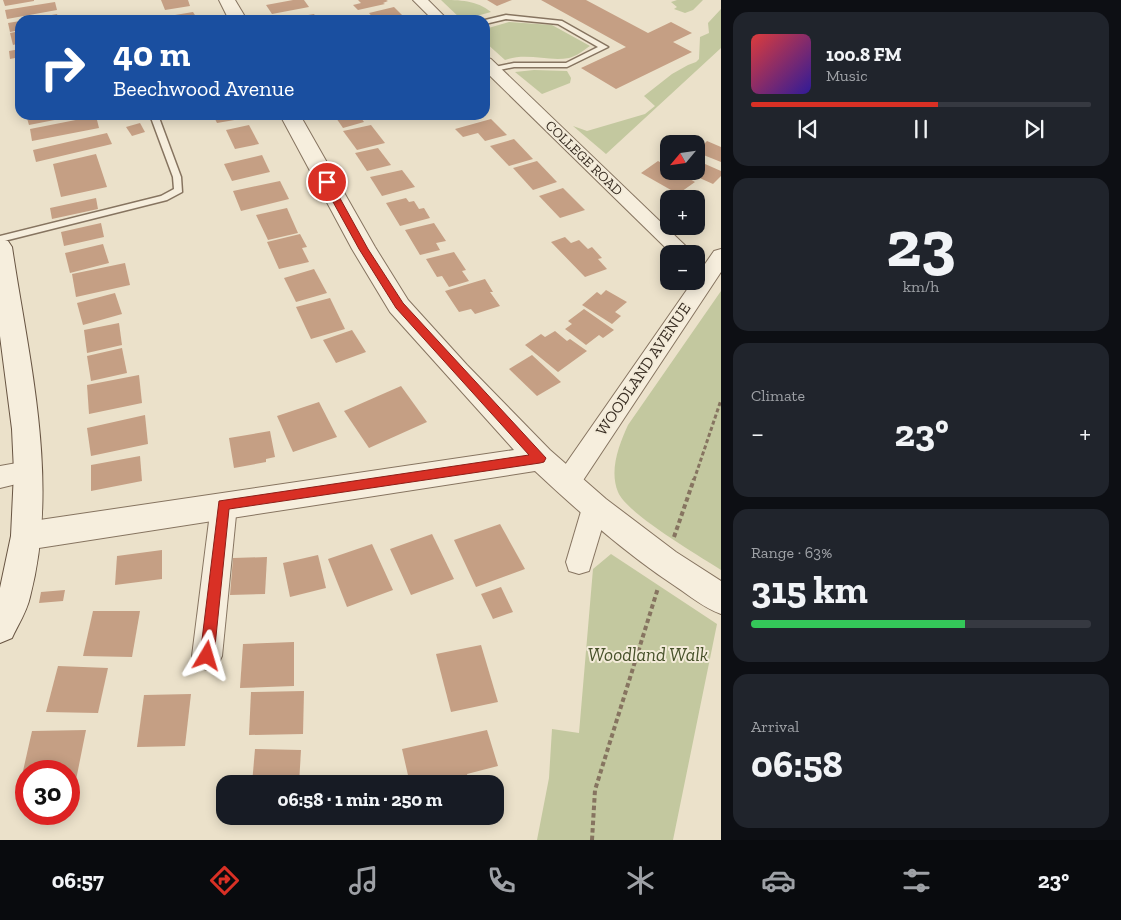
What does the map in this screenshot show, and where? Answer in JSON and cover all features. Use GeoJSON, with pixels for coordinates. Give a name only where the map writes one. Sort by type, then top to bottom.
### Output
{"type":"FeatureCollection","features":[{"type":"Feature","properties":{"kind":"street"},"geometry":{"type":"LineString","coordinates":[[227,0],[235,15]]}},
{"type":"Feature","properties":{"kind":"street"},"geometry":{"type":"LineString","coordinates":[[420,0],[436,15]]}},
{"type":"Feature","properties":{"kind":"street","name":"COLLEGE ROAD"},"geometry":{"type":"LineString","coordinates":[[490,67],[675,245]]}},
{"type":"Feature","properties":{"kind":"street"},"geometry":{"type":"LineString","coordinates":[[293,120],[364,249],[399,306],[540,458],[567,483],[595,508],[665,562],[721,599]]}},
{"type":"Feature","properties":{"kind":"street"},"geometry":{"type":"LineString","coordinates":[[0,247],[26,429],[28,472],[26,536],[14,598],[0,627]]}},
{"type":"Feature","properties":{"kind":"street","name":"WOODLAND AVENUE"},"geometry":{"type":"LineString","coordinates":[[705,267],[721,256]]}},
{"type":"Feature","properties":{"kind":"street","name":"WOODLAND AVENUE"},"geometry":{"type":"LineString","coordinates":[[567,483],[688,290]]}},
{"type":"Feature","properties":{"kind":"street"},"geometry":{"type":"LineString","coordinates":[[26,536],[540,458]]}},
{"type":"Feature","properties":{"kind":"street"},"geometry":{"type":"LineString","coordinates":[[0,477],[28,472]]}},
{"type":"Feature","properties":{"kind":"street"},"geometry":{"type":"LineString","coordinates":[[207,656],[224,505]]}},
{"type":"Feature","properties":{"kind":"street"},"geometry":{"type":"LineString","coordinates":[[579,562],[595,508]]}},
{"type":"Feature","properties":{"kind":"lane"},"geometry":{"type":"LineString","coordinates":[[490,21],[506,17],[560,22],[604,47],[567,65],[514,64],[490,66]]}},
{"type":"Feature","properties":{"kind":"lane"},"geometry":{"type":"LineString","coordinates":[[0,239],[164,198],[179,190],[177,177],[156,120]]}},
{"type":"Feature","properties":{"kind":"path"},"geometry":{"type":"LineString","coordinates":[[592,840],[595,790],[665,562],[721,400]]}},
{"type":"Feature","properties":{"kind":"green space"},"geometry":{"type":"Polygon","coordinates":[[[441,0],[474,3],[491,12],[480,15],[457,15],[441,0]]]}},
{"type":"Feature","properties":{"kind":"green space"},"geometry":{"type":"Polygon","coordinates":[[[677,0],[703,0],[693,10],[685,13],[674,9],[677,7],[671,2],[677,0]]]}},
{"type":"Feature","properties":{"kind":"green space"},"geometry":{"type":"Polygon","coordinates":[[[721,9],[721,48],[606,154],[573,126],[587,131],[645,114],[655,106],[644,96],[672,74],[699,59],[700,37],[709,33],[708,23],[721,9]]]}},
{"type":"Feature","properties":{"kind":"green space"},"geometry":{"type":"Polygon","coordinates":[[[509,22],[552,25],[590,46],[569,58],[521,57],[505,60],[490,46],[490,28],[509,22]]]}},
{"type":"Feature","properties":{"kind":"green space"},"geometry":{"type":"Polygon","coordinates":[[[534,70],[567,71],[571,78],[570,83],[542,94],[515,72],[534,70]]]}},
{"type":"Feature","properties":{"kind":"green space"},"geometry":{"type":"Polygon","coordinates":[[[721,291],[721,570],[664,534],[635,511],[624,501],[618,492],[614,475],[616,458],[628,425],[721,291]]]}},
{"type":"Feature","properties":{"kind":"green space","name":"Woodland Walk"},"geometry":{"type":"Polygon","coordinates":[[[611,554],[717,624],[673,840],[537,840],[549,778],[552,729],[579,733],[593,569],[611,554]]]}},
{"type":"Feature","properties":{"kind":"building"},"geometry":{"type":"Polygon","coordinates":[[[3,0],[34,0],[34,1],[5,6],[3,0]]]}},
{"type":"Feature","properties":{"kind":"building"},"geometry":{"type":"Polygon","coordinates":[[[161,0],[188,0],[190,6],[165,10],[161,0]]]}},
{"type":"Feature","properties":{"kind":"building"},"geometry":{"type":"Polygon","coordinates":[[[304,0],[309,7],[272,14],[266,5],[304,0]]]}},
{"type":"Feature","properties":{"kind":"building"},"geometry":{"type":"Polygon","coordinates":[[[358,0],[388,1],[383,3],[385,4],[358,10],[353,5],[361,3],[358,0]]]}},
{"type":"Feature","properties":{"kind":"building"},"geometry":{"type":"Polygon","coordinates":[[[487,0],[512,0],[497,6],[487,0]]]}},
{"type":"Feature","properties":{"kind":"building"},"geometry":{"type":"Polygon","coordinates":[[[541,0],[586,0],[648,33],[671,22],[692,33],[673,42],[692,52],[616,89],[581,68],[626,47],[541,0]]]}},
{"type":"Feature","properties":{"kind":"building"},"geometry":{"type":"Polygon","coordinates":[[[55,2],[57,10],[29,15],[15,15],[15,18],[7,19],[5,10],[55,2]]]}},
{"type":"Feature","properties":{"kind":"building"},"geometry":{"type":"Polygon","coordinates":[[[394,7],[402,15],[371,15],[369,13],[394,7]]]}},
{"type":"Feature","properties":{"kind":"building"},"geometry":{"type":"Polygon","coordinates":[[[193,12],[195,15],[175,15],[193,12]]]}},
{"type":"Feature","properties":{"kind":"building"},"geometry":{"type":"Polygon","coordinates":[[[15,22],[15,31],[10,32],[8,23],[15,22]]]}},
{"type":"Feature","properties":{"kind":"building"},"geometry":{"type":"Polygon","coordinates":[[[15,32],[15,44],[13,45],[10,33],[15,32]]]}},
{"type":"Feature","properties":{"kind":"building"},"geometry":{"type":"Polygon","coordinates":[[[15,50],[15,58],[10,59],[9,51],[15,50]]]}},
{"type":"Feature","properties":{"kind":"building"},"geometry":{"type":"Polygon","coordinates":[[[28,120],[55,120],[29,125],[28,120]]]}},
{"type":"Feature","properties":{"kind":"building"},"geometry":{"type":"Polygon","coordinates":[[[76,120],[97,120],[99,128],[32,141],[30,129],[76,120]]]}},
{"type":"Feature","properties":{"kind":"building"},"geometry":{"type":"Polygon","coordinates":[[[216,120],[234,120],[217,123],[216,120]]]}},
{"type":"Feature","properties":{"kind":"building"},"geometry":{"type":"Polygon","coordinates":[[[337,120],[363,120],[364,122],[343,128],[337,120]]]}},
{"type":"Feature","properties":{"kind":"building"},"geometry":{"type":"Polygon","coordinates":[[[490,120],[507,135],[485,141],[478,133],[463,137],[455,129],[490,120]]]}},
{"type":"Feature","properties":{"kind":"building"},"geometry":{"type":"Polygon","coordinates":[[[140,123],[145,132],[132,136],[126,127],[140,123]]]}},
{"type":"Feature","properties":{"kind":"building"},"geometry":{"type":"Polygon","coordinates":[[[249,125],[259,144],[235,149],[226,130],[249,125]]]}},
{"type":"Feature","properties":{"kind":"building"},"geometry":{"type":"Polygon","coordinates":[[[371,125],[385,143],[357,150],[343,131],[371,125]]]}},
{"type":"Feature","properties":{"kind":"building"},"geometry":{"type":"Polygon","coordinates":[[[107,133],[112,144],[36,162],[33,150],[107,133]]]}},
{"type":"Feature","properties":{"kind":"building"},"geometry":{"type":"Polygon","coordinates":[[[514,139],[533,159],[509,166],[490,146],[514,139]]]}},
{"type":"Feature","properties":{"kind":"building"},"geometry":{"type":"Polygon","coordinates":[[[707,141],[721,147],[721,162],[705,156],[705,143],[707,141]]]}},
{"type":"Feature","properties":{"kind":"building"},"geometry":{"type":"Polygon","coordinates":[[[378,148],[391,165],[367,171],[355,153],[378,148]]]}},
{"type":"Feature","properties":{"kind":"building"},"geometry":{"type":"Polygon","coordinates":[[[96,154],[107,187],[61,197],[53,164],[96,154]]]}},
{"type":"Feature","properties":{"kind":"building"},"geometry":{"type":"Polygon","coordinates":[[[262,155],[270,172],[232,181],[224,164],[262,155]]]}},
{"type":"Feature","properties":{"kind":"building"},"geometry":{"type":"Polygon","coordinates":[[[537,161],[557,182],[533,190],[513,168],[537,161]]]}},
{"type":"Feature","properties":{"kind":"building"},"geometry":{"type":"Polygon","coordinates":[[[658,161],[660,162],[660,180],[692,180],[695,182],[684,190],[671,190],[641,173],[658,161]]]}},
{"type":"Feature","properties":{"kind":"building"},"geometry":{"type":"Polygon","coordinates":[[[705,164],[721,171],[721,176],[713,184],[704,180],[705,164]]]}},
{"type":"Feature","properties":{"kind":"building"},"geometry":{"type":"Polygon","coordinates":[[[402,170],[415,187],[382,196],[370,177],[402,170]]]}},
{"type":"Feature","properties":{"kind":"building"},"geometry":{"type":"Polygon","coordinates":[[[280,181],[289,199],[241,211],[233,191],[280,181]]]}},
{"type":"Feature","properties":{"kind":"building"},"geometry":{"type":"Polygon","coordinates":[[[563,188],[585,210],[560,218],[539,196],[563,188]]]}},
{"type":"Feature","properties":{"kind":"building"},"geometry":{"type":"Polygon","coordinates":[[[96,198],[98,209],[52,219],[50,208],[96,198]]]}},
{"type":"Feature","properties":{"kind":"building"},"geometry":{"type":"Polygon","coordinates":[[[406,198],[409,202],[414,201],[419,209],[424,208],[430,218],[400,226],[386,203],[406,198]]]}},
{"type":"Feature","properties":{"kind":"building"},"geometry":{"type":"Polygon","coordinates":[[[287,208],[298,233],[268,240],[256,215],[287,208]]]}},
{"type":"Feature","properties":{"kind":"building"},"geometry":{"type":"Polygon","coordinates":[[[101,223],[104,237],[64,246],[61,232],[101,223]]]}},
{"type":"Feature","properties":{"kind":"building"},"geometry":{"type":"Polygon","coordinates":[[[434,223],[446,241],[436,243],[440,250],[420,255],[405,230],[434,223]]]}},
{"type":"Feature","properties":{"kind":"building"},"geometry":{"type":"Polygon","coordinates":[[[300,234],[307,247],[302,248],[309,262],[279,269],[267,242],[300,234]]]}},
{"type":"Feature","properties":{"kind":"building"},"geometry":{"type":"Polygon","coordinates":[[[565,237],[571,243],[579,240],[588,249],[592,247],[602,258],[598,259],[607,269],[585,277],[551,242],[565,237]]]}},
{"type":"Feature","properties":{"kind":"building"},"geometry":{"type":"Polygon","coordinates":[[[103,244],[109,263],[70,273],[65,253],[103,244]]]}},
{"type":"Feature","properties":{"kind":"building"},"geometry":{"type":"Polygon","coordinates":[[[454,252],[466,270],[462,271],[469,281],[449,287],[442,276],[437,277],[426,259],[454,252]]]}},
{"type":"Feature","properties":{"kind":"building"},"geometry":{"type":"Polygon","coordinates":[[[125,263],[130,285],[76,297],[72,274],[125,263]]]}},
{"type":"Feature","properties":{"kind":"building"},"geometry":{"type":"Polygon","coordinates":[[[314,269],[327,293],[296,302],[284,278],[314,269]]]}},
{"type":"Feature","properties":{"kind":"building"},"geometry":{"type":"Polygon","coordinates":[[[485,279],[493,292],[490,292],[500,306],[475,314],[471,309],[459,312],[445,291],[485,279]]]}},
{"type":"Feature","properties":{"kind":"building"},"geometry":{"type":"Polygon","coordinates":[[[606,290],[627,302],[615,312],[621,316],[612,324],[582,305],[597,292],[601,295],[606,290]]]}},
{"type":"Feature","properties":{"kind":"building"},"geometry":{"type":"Polygon","coordinates":[[[115,293],[122,314],[83,325],[77,303],[115,293]]]}},
{"type":"Feature","properties":{"kind":"building"},"geometry":{"type":"Polygon","coordinates":[[[330,298],[345,329],[311,339],[296,307],[330,298]]]}},
{"type":"Feature","properties":{"kind":"building"},"geometry":{"type":"Polygon","coordinates":[[[584,309],[614,330],[603,338],[599,335],[586,345],[565,329],[572,324],[568,321],[584,309]]]}},
{"type":"Feature","properties":{"kind":"building"},"geometry":{"type":"Polygon","coordinates":[[[119,323],[122,345],[87,353],[84,330],[119,323]]]}},
{"type":"Feature","properties":{"kind":"building"},"geometry":{"type":"Polygon","coordinates":[[[352,330],[366,352],[336,363],[323,340],[352,330]]]}},
{"type":"Feature","properties":{"kind":"building"},"geometry":{"type":"Polygon","coordinates":[[[555,331],[567,341],[570,339],[587,351],[558,372],[525,345],[541,334],[545,337],[555,331]]]}},
{"type":"Feature","properties":{"kind":"building"},"geometry":{"type":"Polygon","coordinates":[[[122,348],[127,373],[91,381],[87,356],[122,348]]]}},
{"type":"Feature","properties":{"kind":"building"},"geometry":{"type":"Polygon","coordinates":[[[532,355],[561,382],[537,396],[509,369],[532,355]]]}},
{"type":"Feature","properties":{"kind":"building"},"geometry":{"type":"Polygon","coordinates":[[[139,375],[142,403],[89,414],[87,385],[139,375]]]}},
{"type":"Feature","properties":{"kind":"building"},"geometry":{"type":"Polygon","coordinates":[[[401,386],[427,422],[369,448],[344,411],[401,386]]]}},
{"type":"Feature","properties":{"kind":"building"},"geometry":{"type":"Polygon","coordinates":[[[319,402],[337,437],[293,452],[277,416],[319,402]]]}},
{"type":"Feature","properties":{"kind":"building"},"geometry":{"type":"Polygon","coordinates":[[[145,415],[148,444],[91,456],[87,428],[145,415]]]}},
{"type":"Feature","properties":{"kind":"building"},"geometry":{"type":"Polygon","coordinates":[[[270,431],[275,457],[266,459],[266,462],[234,468],[229,438],[270,431]]]}},
{"type":"Feature","properties":{"kind":"building"},"geometry":{"type":"Polygon","coordinates":[[[140,456],[142,481],[91,491],[91,465],[140,456]]]}},
{"type":"Feature","properties":{"kind":"building"},"geometry":{"type":"Polygon","coordinates":[[[500,524],[525,569],[476,587],[454,540],[500,524]]]}},
{"type":"Feature","properties":{"kind":"building"},"geometry":{"type":"Polygon","coordinates":[[[432,534],[454,579],[411,595],[390,549],[432,534]]]}},
{"type":"Feature","properties":{"kind":"building"},"geometry":{"type":"Polygon","coordinates":[[[372,544],[393,590],[347,607],[328,559],[372,544]]]}},
{"type":"Feature","properties":{"kind":"building"},"geometry":{"type":"Polygon","coordinates":[[[162,550],[162,579],[115,585],[117,556],[162,550]]]}},
{"type":"Feature","properties":{"kind":"building"},"geometry":{"type":"Polygon","coordinates":[[[318,555],[326,588],[290,597],[283,563],[318,555]]]}},
{"type":"Feature","properties":{"kind":"building"},"geometry":{"type":"Polygon","coordinates":[[[267,557],[265,594],[230,595],[233,558],[267,557]]]}},
{"type":"Feature","properties":{"kind":"building"},"geometry":{"type":"Polygon","coordinates":[[[501,587],[513,612],[493,619],[481,594],[501,587]]]}},
{"type":"Feature","properties":{"kind":"building"},"geometry":{"type":"Polygon","coordinates":[[[65,590],[63,601],[39,603],[41,592],[65,590]]]}},
{"type":"Feature","properties":{"kind":"building"},"geometry":{"type":"Polygon","coordinates":[[[93,611],[140,611],[132,657],[83,656],[93,611]]]}},
{"type":"Feature","properties":{"kind":"building"},"geometry":{"type":"Polygon","coordinates":[[[294,642],[294,686],[240,688],[243,644],[294,642]]]}},
{"type":"Feature","properties":{"kind":"building"},"geometry":{"type":"Polygon","coordinates":[[[481,645],[498,702],[451,712],[436,654],[481,645]]]}},
{"type":"Feature","properties":{"kind":"building"},"geometry":{"type":"Polygon","coordinates":[[[58,666],[108,668],[98,713],[46,712],[58,666]]]}},
{"type":"Feature","properties":{"kind":"building"},"geometry":{"type":"Polygon","coordinates":[[[304,691],[303,734],[249,735],[251,692],[304,691]]]}},
{"type":"Feature","properties":{"kind":"building"},"geometry":{"type":"Polygon","coordinates":[[[191,694],[185,746],[137,747],[144,695],[191,694]]]}},
{"type":"Feature","properties":{"kind":"building"},"geometry":{"type":"Polygon","coordinates":[[[86,730],[80,760],[25,760],[32,731],[86,730]]]}},
{"type":"Feature","properties":{"kind":"building"},"geometry":{"type":"Polygon","coordinates":[[[487,730],[498,766],[467,775],[408,775],[402,749],[487,730]]]}},
{"type":"Feature","properties":{"kind":"building"},"geometry":{"type":"Polygon","coordinates":[[[255,749],[301,750],[300,775],[253,775],[255,749]]]}},
{"type":"Feature","properties":{"kind":"route"},"geometry":{"type":"LineString","coordinates":[[207,656],[224,505],[540,458],[458,372],[399,306],[364,249],[327,182]]}}]}
